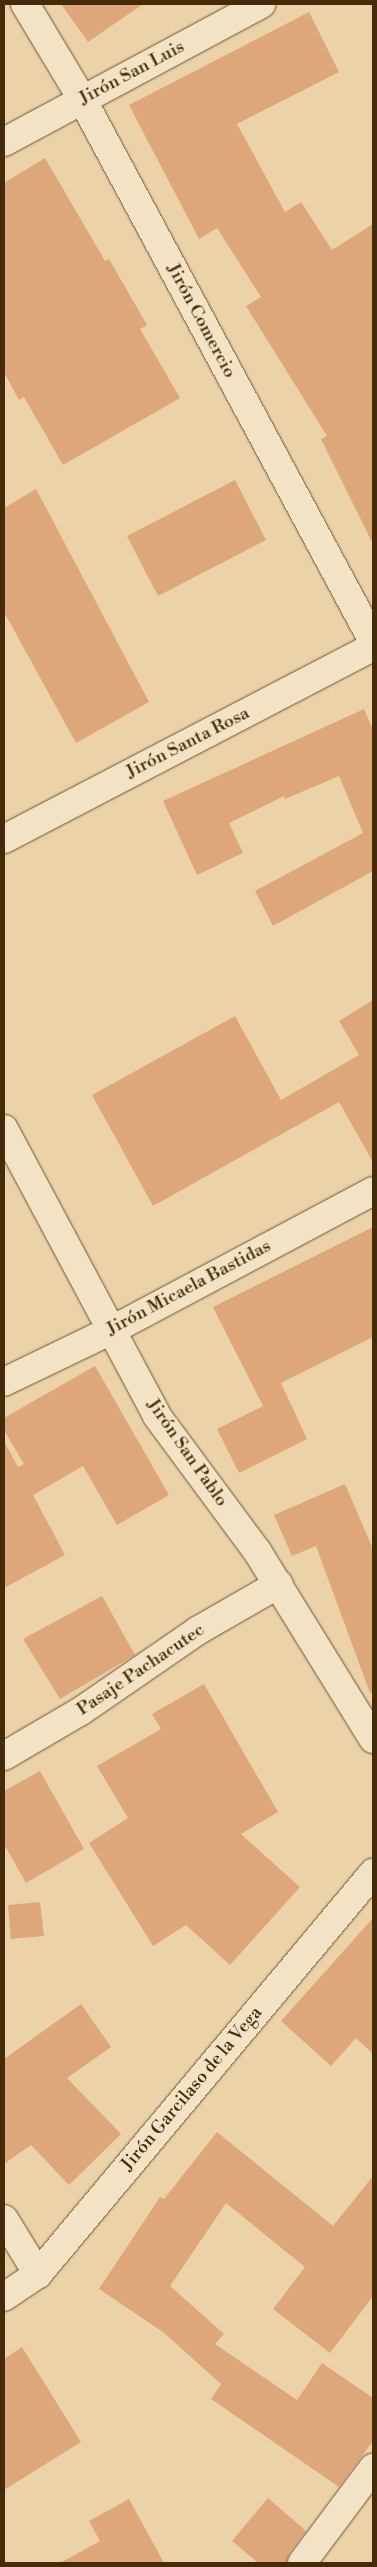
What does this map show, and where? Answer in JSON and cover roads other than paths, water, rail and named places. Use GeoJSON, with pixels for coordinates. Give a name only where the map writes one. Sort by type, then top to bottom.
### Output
{"type":"FeatureCollection","features":[{"type":"Feature","properties":{"kind":"street","name":"Jirón Comercio"},"geometry":{"type":"LineString","coordinates":[[25,4],[82,99],[373,641]]}},
{"type":"Feature","properties":{"kind":"street","name":"Jirón San Luis"},"geometry":{"type":"LineString","coordinates":[[4,142],[261,4]]}},
{"type":"Feature","properties":{"kind":"street","name":"Jirón Santa Rosa"},"geometry":{"type":"LineString","coordinates":[[4,839],[373,647]]}},
{"type":"Feature","properties":{"kind":"street","name":"Jirón San Pablo"},"geometry":{"type":"LineString","coordinates":[[4,1130],[157,1416],[279,1584],[373,1739]]}},
{"type":"Feature","properties":{"kind":"street","name":"Jirón Micaela Bastidas"},"geometry":{"type":"LineString","coordinates":[[4,1382],[112,1330],[373,1191]]}},
{"type":"Feature","properties":{"kind":"street","name":"Pasaje Pachacutec"},"geometry":{"type":"LineString","coordinates":[[4,1756],[81,1711],[199,1630],[279,1584]]}},
{"type":"Feature","properties":{"kind":"street","name":"Jirón Garcilaso de la Vega"},"geometry":{"type":"LineString","coordinates":[[4,2297],[38,2274],[373,1873]]}},
{"type":"Feature","properties":{"kind":"street"},"geometry":{"type":"LineString","coordinates":[[4,2219],[38,2274]]}},
{"type":"Feature","properties":{"kind":"street"},"geometry":{"type":"LineString","coordinates":[[302,2563],[373,2468]]}}]}
